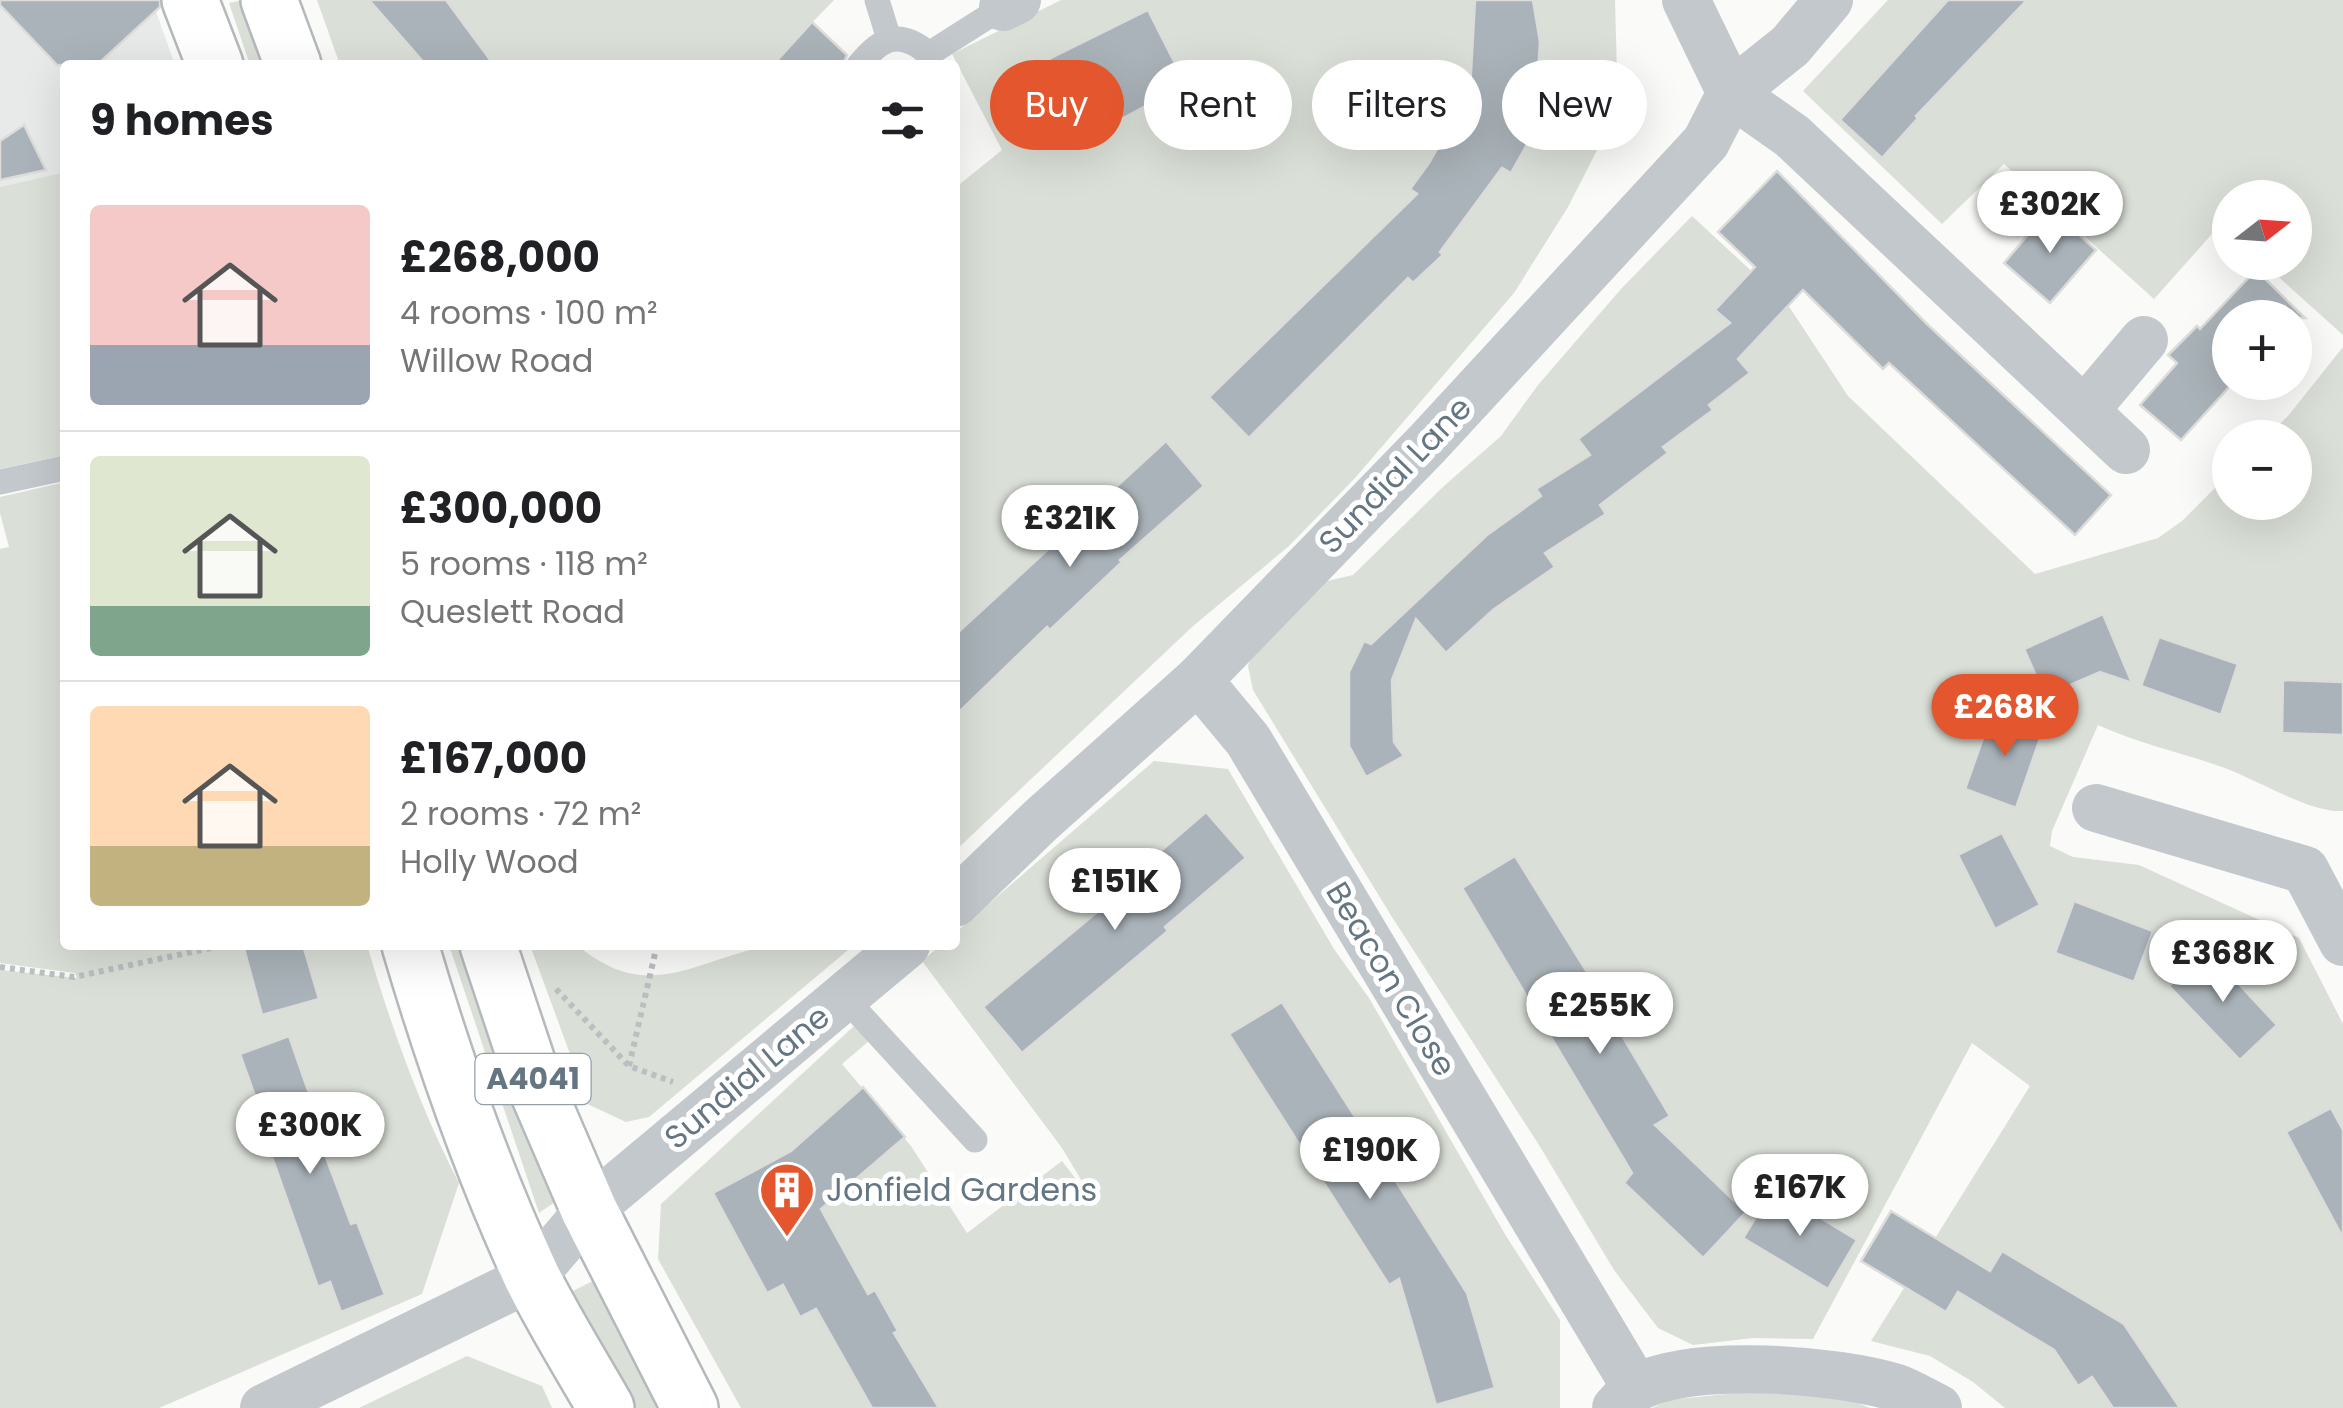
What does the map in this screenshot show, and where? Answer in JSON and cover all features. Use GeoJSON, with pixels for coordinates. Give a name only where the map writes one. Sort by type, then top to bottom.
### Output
{"type":"FeatureCollection","features":[{"type":"Feature","properties":{"kind":"highway"},"geometry":{"type":"LineString","coordinates":[[190,0],[213,60]]}},
{"type":"Feature","properties":{"kind":"highway"},"geometry":{"type":"LineString","coordinates":[[269,0],[291,60]]}},
{"type":"Feature","properties":{"kind":"highway","name":"A4041"},"geometry":{"type":"LineString","coordinates":[[412,950],[471,1127],[532,1277],[606,1408]]}},
{"type":"Feature","properties":{"kind":"highway","name":"A4041"},"geometry":{"type":"LineString","coordinates":[[496,968],[533,1080],[588,1210],[690,1408]]}},
{"type":"Feature","properties":{"kind":"street"},"geometry":{"type":"LineString","coordinates":[[1686,0],[1731,93],[1792,136],[2126,450]]}},
{"type":"Feature","properties":{"kind":"street"},"geometry":{"type":"LineString","coordinates":[[1731,93],[1790,46],[1829,0]]}},
{"type":"Feature","properties":{"kind":"street","name":"Sundial Lane"},"geometry":{"type":"LineString","coordinates":[[960,898],[1198,680],[1428,444],[1706,142],[1731,93]]}},
{"type":"Feature","properties":{"kind":"street"},"geometry":{"type":"LineString","coordinates":[[2084,410],[2144,340]]}},
{"type":"Feature","properties":{"kind":"street","name":"Beacon Close"},"geometry":{"type":"LineString","coordinates":[[1198,680],[1248,740],[1626,1398]]}},
{"type":"Feature","properties":{"kind":"street"},"geometry":{"type":"LineString","coordinates":[[2096,808],[2324,861],[2343,942]]}},
{"type":"Feature","properties":{"kind":"street","name":"Sundial Lane"},"geometry":{"type":"LineString","coordinates":[[532,1277],[588,1210],[900,950]]}},
{"type":"Feature","properties":{"kind":"street"},"geometry":{"type":"LineString","coordinates":[[264,1408],[532,1277]]}},
{"type":"Feature","properties":{"kind":"street"},"geometry":{"type":"LineString","coordinates":[[1626,1398],[1682,1374],[1746,1370],[1820,1372],[1897,1388],[1938,1408]]}},
{"type":"Feature","properties":{"kind":"lane"},"geometry":{"type":"LineString","coordinates":[[877,0],[889,39]]}},
{"type":"Feature","properties":{"kind":"lane"},"geometry":{"type":"LineString","coordinates":[[862,60],[875,45],[889,39],[906,40],[929,60],[1010,3]]}},
{"type":"Feature","properties":{"kind":"lane"},"geometry":{"type":"LineString","coordinates":[[0,482],[60,469]]}},
{"type":"Feature","properties":{"kind":"lane"},"geometry":{"type":"LineString","coordinates":[[844,997],[975,1140]]}},
{"type":"Feature","properties":{"kind":"path"},"geometry":{"type":"LineString","coordinates":[[0,967],[74,977],[201,950]]}},
{"type":"Feature","properties":{"kind":"path"},"geometry":{"type":"LineString","coordinates":[[629,1066],[656,950]]}},
{"type":"Feature","properties":{"kind":"path"},"geometry":{"type":"LineString","coordinates":[[496,968],[549,982],[629,1066],[721,1099]]}},
{"type":"Feature","properties":{"kind":"shaded area"},"geometry":{"type":"Polygon","coordinates":[[[0,0],[152,0],[173,60],[60,60],[60,173],[0,187],[0,0]]]}},
{"type":"Feature","properties":{"kind":"shaded area"},"geometry":{"type":"Polygon","coordinates":[[[243,0],[263,60],[248,60],[229,3],[243,0]]]}},
{"type":"Feature","properties":{"kind":"shaded area"},"geometry":{"type":"Polygon","coordinates":[[[317,0],[834,0],[776,60],[338,60],[317,0]]]}},
{"type":"Feature","properties":{"kind":"shaded area"},"geometry":{"type":"Polygon","coordinates":[[[1061,0],[1615,0],[1617,60],[1502,60],[1502,150],[1597,150],[1568,207],[1514,293],[1355,478],[1289,546],[1192,627],[960,846],[960,184],[1002,150],[1124,150],[1124,60],[990,60],[990,127],[960,69],[960,60],[952,54],[1061,0]]]}},
{"type":"Feature","properties":{"kind":"shaded area"},"geometry":{"type":"Polygon","coordinates":[[[1888,0],[2343,0],[2343,335],[2312,307],[2312,300],[2304,300],[2282,280],[2312,280],[2312,180],[2212,180],[2212,234],[2154,299],[2004,164],[1942,224],[1803,91],[1888,0]]]}},
{"type":"Feature","properties":{"kind":"shaded area"},"geometry":{"type":"Polygon","coordinates":[[[60,173],[60,456],[0,469],[0,187],[60,173]]]}},
{"type":"Feature","properties":{"kind":"shaded area"},"geometry":{"type":"Polygon","coordinates":[[[1692,216],[1788,305],[1848,396],[2035,574],[2158,538],[2212,491],[2212,520],[2312,520],[2312,420],[2284,420],[2301,400],[2312,400],[2312,386],[2343,347],[2343,811],[2316,807],[2225,768],[2098,725],[2052,831],[2050,846],[2073,857],[2139,865],[2299,938],[2343,1024],[2343,1408],[2005,1408],[1973,1382],[1930,1356],[1871,1341],[2030,1086],[1972,1043],[1813,1339],[1753,1338],[1693,1345],[1658,1328],[1614,1270],[1253,690],[1248,666],[1257,640],[1323,582],[1353,575],[1501,436],[1538,385],[1621,289],[1692,216]]]}},
{"type":"Feature","properties":{"kind":"shaded area"},"geometry":{"type":"Polygon","coordinates":[[[60,483],[60,950],[369,950],[407,1066],[459,1183],[422,1294],[159,1408],[0,1408],[0,970],[77,978],[75,973],[0,963],[0,549],[9,547],[0,497],[60,483]]]}},
{"type":"Feature","properties":{"kind":"shaded area"},"geometry":{"type":"Polygon","coordinates":[[[1154,761],[1228,769],[1560,1320],[1560,1408],[741,1408],[658,1259],[661,1204],[854,1026],[870,1040],[842,1064],[911,1146],[967,1233],[1062,1161],[1098,1208],[1062,1148],[922,961],[935,950],[960,950],[960,929],[1154,761]]]}},
{"type":"Feature","properties":{"kind":"shaded area"},"geometry":{"type":"Polygon","coordinates":[[[451,950],[465,950],[498,1058],[555,1202],[539,1213],[451,950]]]}},
{"type":"Feature","properties":{"kind":"shaded area"},"geometry":{"type":"Polygon","coordinates":[[[532,950],[584,950],[626,972],[649,975],[694,968],[750,950],[848,950],[649,1117],[626,1122],[583,1102],[577,1073],[532,950]]]}},
{"type":"Feature","properties":{"kind":"shaded area"},"geometry":{"type":"Polygon","coordinates":[[[595,1280],[663,1408],[634,1408],[571,1292],[595,1280]]]}},
{"type":"Feature","properties":{"kind":"shaded area"},"geometry":{"type":"Polygon","coordinates":[[[467,1356],[542,1386],[552,1408],[359,1408],[467,1356]]]}},
{"type":"Feature","properties":{"kind":"shaded area"},"geometry":{"type":"Polygon","coordinates":[[[1765,1390],[1851,1400],[1870,1408],[1652,1408],[1669,1400],[1765,1390]]]}},
{"type":"Feature","properties":{"kind":"building"},"geometry":{"type":"Polygon","coordinates":[[[0,0],[160,0],[160,7],[102,60],[60,60],[60,65],[0,5],[0,0]]]}},
{"type":"Feature","properties":{"kind":"building"},"geometry":{"type":"Polygon","coordinates":[[[369,0],[446,0],[490,60],[422,60],[369,0]]]}},
{"type":"Feature","properties":{"kind":"building"},"geometry":{"type":"Polygon","coordinates":[[[1475,0],[1533,0],[1539,60],[1502,60],[1502,150],[1524,150],[1511,173],[1502,168],[1440,252],[1443,255],[1413,283],[1408,278],[1249,438],[1209,397],[1417,194],[1410,189],[1436,150],[1482,150],[1482,60],[1472,60],[1475,0]]]}},
{"type":"Feature","properties":{"kind":"building"},"geometry":{"type":"Polygon","coordinates":[[[1948,0],[2027,0],[1916,116],[1882,158],[1840,120],[1948,0]]]}},
{"type":"Feature","properties":{"kind":"building"},"geometry":{"type":"Polygon","coordinates":[[[1148,10],[1173,60],[1144,60],[1144,107],[1124,118],[1124,60],[1049,59],[1148,10]]]}},
{"type":"Feature","properties":{"kind":"building"},"geometry":{"type":"Polygon","coordinates":[[[812,22],[847,55],[845,60],[778,60],[812,22]]]}},
{"type":"Feature","properties":{"kind":"building"},"geometry":{"type":"Polygon","coordinates":[[[24,125],[46,170],[0,180],[0,141],[24,125]]]}},
{"type":"Feature","properties":{"kind":"building"},"geometry":{"type":"Polygon","coordinates":[[[1777,171],[1927,324],[2111,495],[2075,535],[1889,363],[1883,369],[1803,290],[1738,359],[1750,373],[1709,405],[1713,410],[1663,447],[1668,453],[1600,505],[1606,514],[1545,553],[1555,567],[1493,610],[1446,653],[1416,619],[1392,680],[1394,742],[1404,756],[1366,777],[1349,746],[1349,672],[1364,641],[1371,644],[1487,535],[1541,496],[1536,489],[1590,455],[1578,439],[1730,323],[1715,310],[1755,267],[1718,232],[1777,171]]]}},
{"type":"Feature","properties":{"kind":"building"},"geometry":{"type":"Polygon","coordinates":[[[2050,209],[2096,250],[2050,303],[2004,263],[2050,209]]]}},
{"type":"Feature","properties":{"kind":"building"},"geometry":{"type":"Polygon","coordinates":[[[2247,280],[2266,280],[2287,300],[2228,300],[2247,280]]]}},
{"type":"Feature","properties":{"kind":"building"},"geometry":{"type":"Polygon","coordinates":[[[2212,316],[2212,400],[2217,400],[2181,440],[2140,405],[2177,363],[2168,355],[2197,326],[2200,329],[2212,316]]]}},
{"type":"Feature","properties":{"kind":"building"},"geometry":{"type":"Polygon","coordinates":[[[1166,441],[1204,486],[960,711],[960,630],[1166,441]]]}},
{"type":"Feature","properties":{"kind":"building"},"geometry":{"type":"Polygon","coordinates":[[[2103,614],[2132,683],[2100,672],[2045,696],[2024,649],[2103,614]]]}},
{"type":"Feature","properties":{"kind":"building"},"geometry":{"type":"Polygon","coordinates":[[[2159,637],[2238,664],[2221,715],[2141,686],[2159,637]]]}},
{"type":"Feature","properties":{"kind":"building"},"geometry":{"type":"Polygon","coordinates":[[[2283,680],[2343,682],[2343,735],[2282,733],[2283,680]]]}},
{"type":"Feature","properties":{"kind":"building"},"geometry":{"type":"Polygon","coordinates":[[[1993,710],[2044,727],[2016,808],[1965,789],[1993,710]]]}},
{"type":"Feature","properties":{"kind":"building"},"geometry":{"type":"Polygon","coordinates":[[[1206,812],[1246,858],[1165,927],[1168,931],[1022,1053],[983,1007],[1097,912],[1206,812]]]}},
{"type":"Feature","properties":{"kind":"building"},"geometry":{"type":"Polygon","coordinates":[[[2002,833],[2040,905],[1995,929],[1958,855],[2002,833]]]}},
{"type":"Feature","properties":{"kind":"building"},"geometry":{"type":"Polygon","coordinates":[[[1515,856],[1618,1022],[1615,1024],[1670,1116],[1655,1125],[1746,1212],[1703,1258],[1624,1183],[1632,1173],[1462,888],[1515,856]]]}},
{"type":"Feature","properties":{"kind":"building"},"geometry":{"type":"Polygon","coordinates":[[[2074,901],[2153,931],[2134,982],[2055,953],[2074,901]]]}},
{"type":"Feature","properties":{"kind":"building"},"geometry":{"type":"Polygon","coordinates":[[[244,950],[304,950],[319,999],[262,1015],[244,950]]]}},
{"type":"Feature","properties":{"kind":"building"},"geometry":{"type":"Polygon","coordinates":[[[2207,950],[2277,1025],[2240,1060],[2169,986],[2207,950]]]}},
{"type":"Feature","properties":{"kind":"building"},"geometry":{"type":"Polygon","coordinates":[[[1282,1002],[1467,1293],[1495,1388],[1436,1405],[1399,1279],[1389,1285],[1229,1034],[1282,1002]]]}},
{"type":"Feature","properties":{"kind":"building"},"geometry":{"type":"Polygon","coordinates":[[[289,1036],[317,1116],[311,1118],[351,1224],[357,1222],[385,1295],[341,1312],[330,1282],[318,1287],[240,1054],[289,1036]]]}},
{"type":"Feature","properties":{"kind":"building"},"geometry":{"type":"Polygon","coordinates":[[[863,1087],[905,1137],[821,1209],[868,1294],[875,1290],[898,1331],[894,1333],[939,1408],[872,1408],[816,1309],[800,1317],[783,1285],[767,1293],[713,1193],[791,1151],[863,1087]]]}},
{"type":"Feature","properties":{"kind":"building"},"geometry":{"type":"Polygon","coordinates":[[[2331,1108],[2343,1130],[2343,1238],[2286,1132],[2331,1108]]]}},
{"type":"Feature","properties":{"kind":"building"},"geometry":{"type":"Polygon","coordinates":[[[1773,1189],[1857,1240],[1828,1289],[1743,1238],[1773,1189]]]}},
{"type":"Feature","properties":{"kind":"building"},"geometry":{"type":"Polygon","coordinates":[[[1891,1211],[1990,1271],[2002,1251],[2124,1324],[2180,1408],[2113,1408],[2092,1377],[2078,1386],[2054,1350],[1958,1292],[1946,1312],[1861,1261],[1891,1211]]]}},
{"type":"Feature","properties":{"kind":"place","name":"Jonfield Gardens"},"geometry":{"type":"Point","coordinates":[787,1239]}}]}
